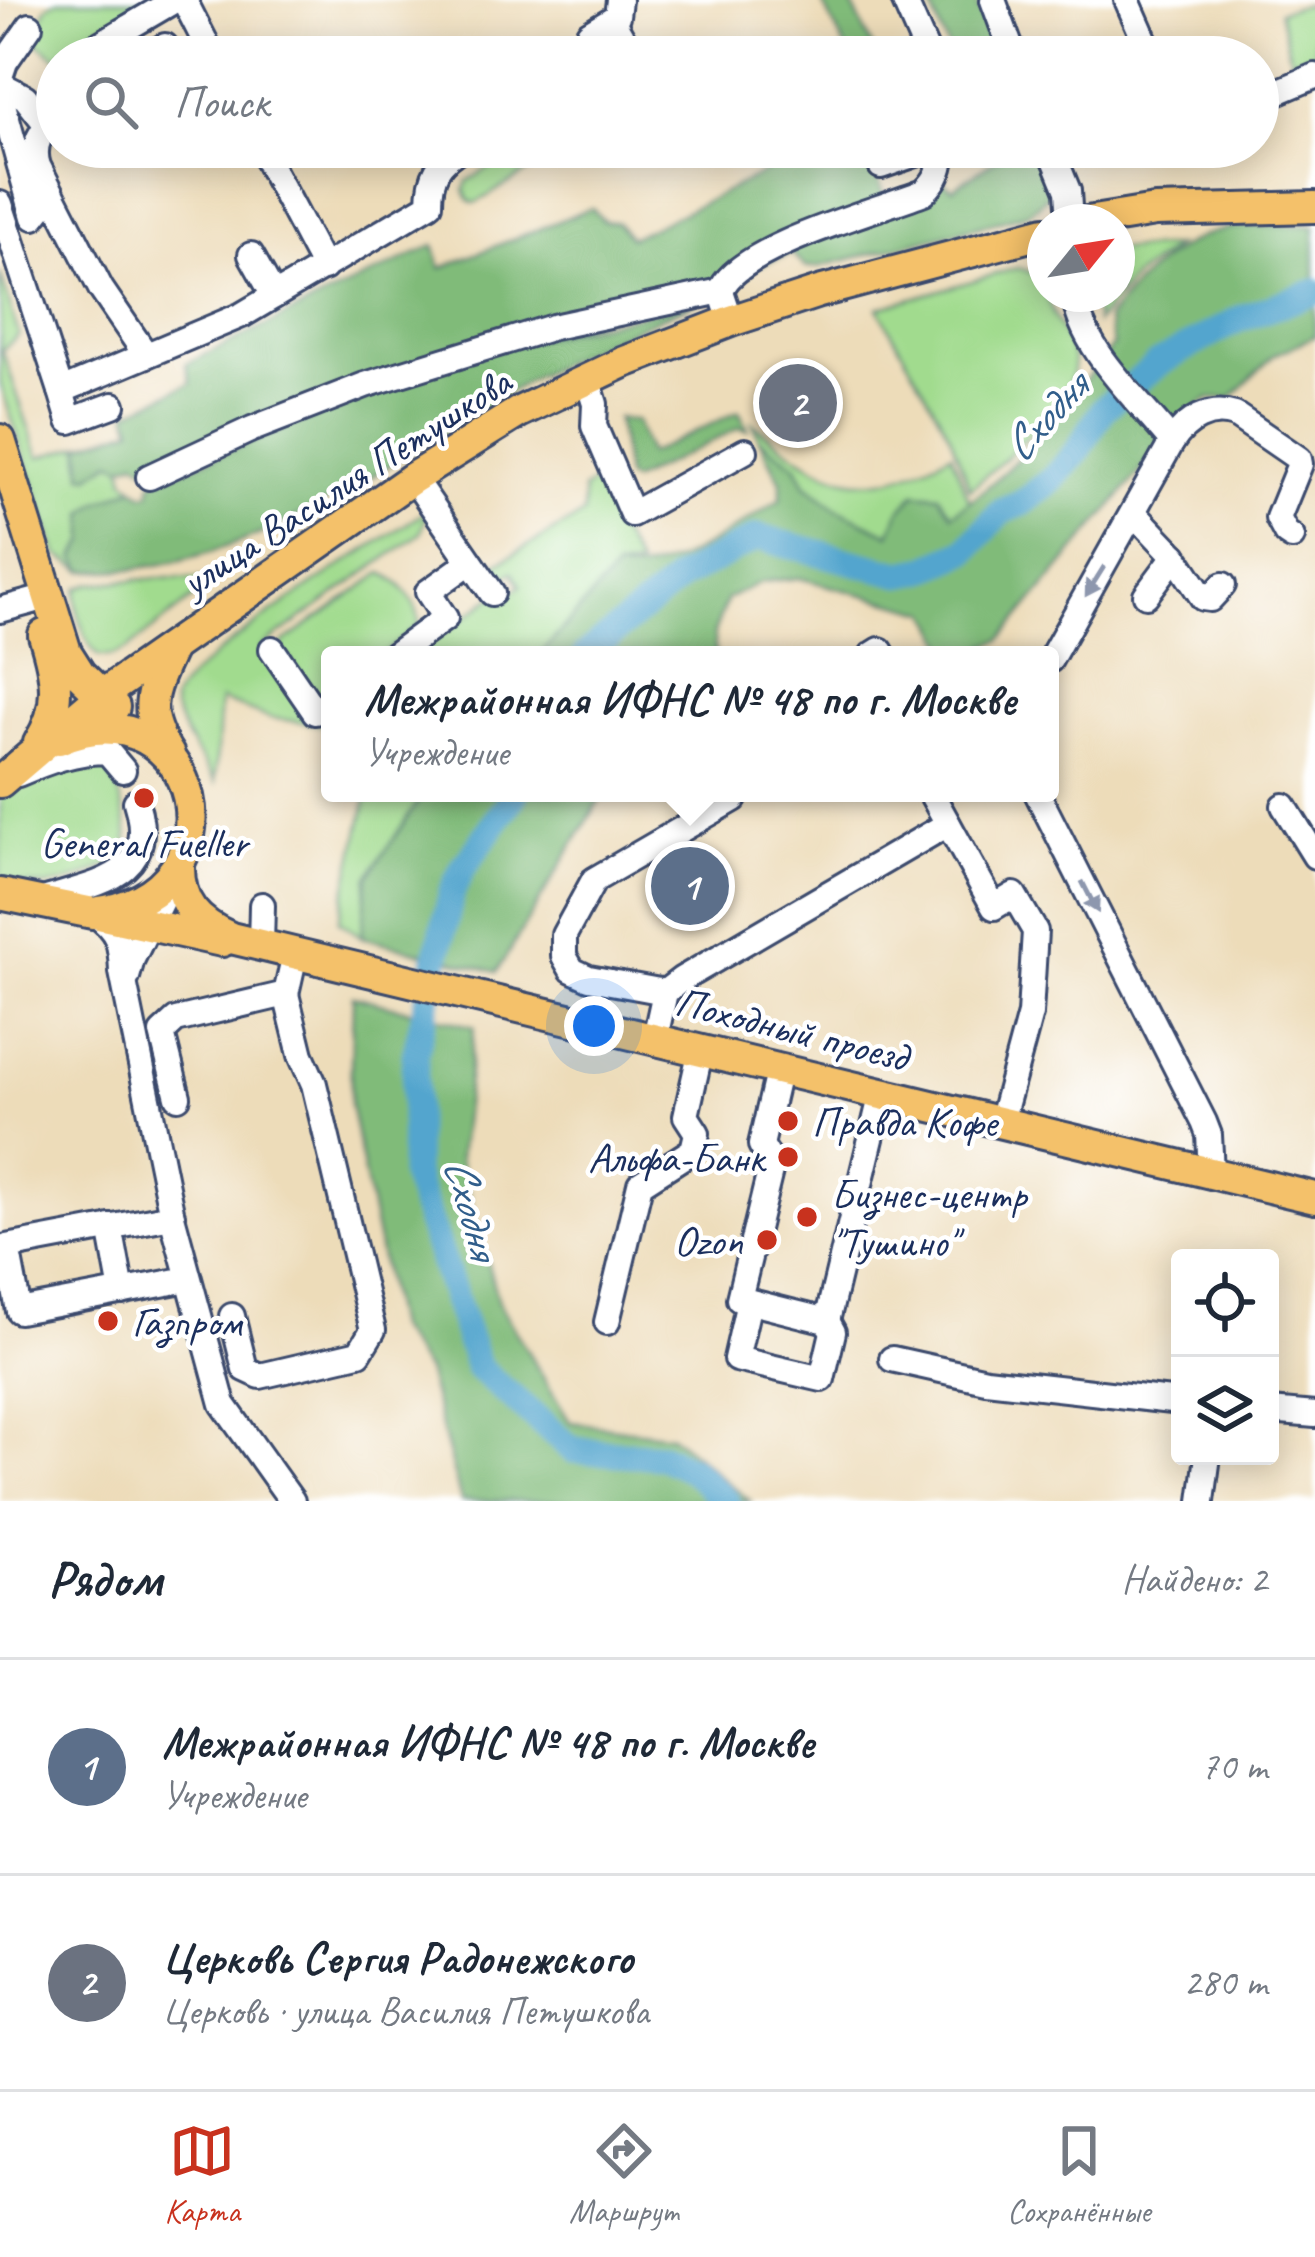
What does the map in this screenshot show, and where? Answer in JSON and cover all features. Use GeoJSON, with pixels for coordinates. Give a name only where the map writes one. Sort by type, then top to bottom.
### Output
{"type":"FeatureCollection","features":[{"type":"Feature","properties":{"kind":"main road"},"geometry":{"type":"LineString","coordinates":[[1135,214],[1315,206]]}},
{"type":"Feature","properties":{"kind":"main road","name":"улица Василия Петушкова"},"geometry":{"type":"LineString","coordinates":[[0,783],[103,695],[412,478],[519,412],[726,306],[819,292],[1027,237]]}},
{"type":"Feature","properties":{"kind":"main road"},"geometry":{"type":"LineString","coordinates":[[0,440],[70,658],[160,751]]}},
{"type":"Feature","properties":{"kind":"main road"},"geometry":{"type":"LineString","coordinates":[[0,499],[51,657],[58,698],[33,754]]}},
{"type":"Feature","properties":{"kind":"main road","name":"улица Василия Петушкова"},"geometry":{"type":"LineString","coordinates":[[172,647],[155,684],[149,716],[160,751],[193,808],[192,828],[179,864]]}},
{"type":"Feature","properties":{"kind":"main road"},"geometry":{"type":"LineString","coordinates":[[33,754],[62,737],[97,728],[122,730],[160,751]]}},
{"type":"Feature","properties":{"kind":"main road"},"geometry":{"type":"LineString","coordinates":[[93,913],[157,890],[179,864]]}},
{"type":"Feature","properties":{"kind":"main road","name":"Походный проезд"},"geometry":{"type":"LineString","coordinates":[[179,864],[181,896],[197,919],[209,929],[255,944],[1315,1198]]}},
{"type":"Feature","properties":{"kind":"main road","name":"Походный проезд"},"geometry":{"type":"LineString","coordinates":[[0,894],[207,940],[255,944]]}},
{"type":"Feature","properties":{"kind":"street"},"geometry":{"type":"LineString","coordinates":[[114,36],[179,0],[200,36]]}},
{"type":"Feature","properties":{"kind":"street"},"geometry":{"type":"LineString","coordinates":[[904,0],[920,36]]}},
{"type":"Feature","properties":{"kind":"street"},"geometry":{"type":"LineString","coordinates":[[993,0],[1006,36]]}},
{"type":"Feature","properties":{"kind":"street"},"geometry":{"type":"LineString","coordinates":[[1127,0],[1143,36]]}},
{"type":"Feature","properties":{"kind":"street"},"geometry":{"type":"LineString","coordinates":[[134,24],[142,36]]}},
{"type":"Feature","properties":{"kind":"street"},"geometry":{"type":"LineString","coordinates":[[30,26],[5,62],[0,81],[36,106]]}},
{"type":"Feature","properties":{"kind":"street"},"geometry":{"type":"LineString","coordinates":[[1279,91],[1315,76]]}},
{"type":"Feature","properties":{"kind":"street"},"geometry":{"type":"LineString","coordinates":[[0,94],[34,217],[52,194]]}},
{"type":"Feature","properties":{"kind":"street"},"geometry":{"type":"LineString","coordinates":[[40,168],[101,290],[146,355]]}},
{"type":"Feature","properties":{"kind":"street"},"geometry":{"type":"LineString","coordinates":[[271,168],[324,268]]}},
{"type":"Feature","properties":{"kind":"street"},"geometry":{"type":"LineString","coordinates":[[62,391],[242,315],[324,268],[430,204],[437,168]]}},
{"type":"Feature","properties":{"kind":"street"},"geometry":{"type":"LineString","coordinates":[[148,477],[285,415],[386,378],[553,327],[726,306],[727,278],[743,265],[805,235],[924,192],[936,182],[941,168]]}},
{"type":"Feature","properties":{"kind":"street"},"geometry":{"type":"LineString","coordinates":[[1059,168],[1069,204]]}},
{"type":"Feature","properties":{"kind":"street"},"geometry":{"type":"LineString","coordinates":[[0,204],[70,421],[113,405]]}},
{"type":"Feature","properties":{"kind":"street"},"geometry":{"type":"LineString","coordinates":[[251,255],[274,296]]}},
{"type":"Feature","properties":{"kind":"street"},"geometry":{"type":"LineString","coordinates":[[1076,312],[1083,330],[1172,442]]}},
{"type":"Feature","properties":{"kind":"street"},"geometry":{"type":"LineString","coordinates":[[587,378],[595,404],[594,427],[632,514],[745,451]]}},
{"type":"Feature","properties":{"kind":"street"},"geometry":{"type":"LineString","coordinates":[[1058,646],[1172,442],[1198,418],[1224,412],[1235,415],[1299,459],[1278,518],[1292,537]]}},
{"type":"Feature","properties":{"kind":"street"},"geometry":{"type":"LineString","coordinates":[[412,478],[492,593]]}},
{"type":"Feature","properties":{"kind":"street"},"geometry":{"type":"LineString","coordinates":[[1134,513],[1175,556],[1207,600],[1223,586]]}},
{"type":"Feature","properties":{"kind":"street"},"geometry":{"type":"LineString","coordinates":[[1146,595],[1175,556]]}},
{"type":"Feature","properties":{"kind":"street"},"geometry":{"type":"LineString","coordinates":[[406,646],[445,618],[428,592],[470,562]]}},
{"type":"Feature","properties":{"kind":"street"},"geometry":{"type":"LineString","coordinates":[[0,610],[33,602]]}},
{"type":"Feature","properties":{"kind":"street"},"geometry":{"type":"LineString","coordinates":[[272,649],[315,712],[321,708]]}},
{"type":"Feature","properties":{"kind":"street"},"geometry":{"type":"LineString","coordinates":[[0,783],[54,759],[88,751],[107,751],[123,770]]}},
{"type":"Feature","properties":{"kind":"street"},"geometry":{"type":"LineString","coordinates":[[38,902],[119,874],[137,857],[142,838],[136,802]]}},
{"type":"Feature","properties":{"kind":"street"},"geometry":{"type":"LineString","coordinates":[[729,802],[594,880],[563,935],[564,956],[572,970],[589,978],[665,992],[948,824]]}},
{"type":"Feature","properties":{"kind":"street"},"geometry":{"type":"LineString","coordinates":[[937,802],[994,907],[1014,895],[1035,931],[1030,1014],[1001,1122]]}},
{"type":"Feature","properties":{"kind":"street"},"geometry":{"type":"LineString","coordinates":[[1042,802],[1204,1122],[1210,1172]]}},
{"type":"Feature","properties":{"kind":"street"},"geometry":{"type":"LineString","coordinates":[[1284,806],[1315,856]]}},
{"type":"Feature","properties":{"kind":"street"},"geometry":{"type":"LineString","coordinates":[[126,985],[132,958],[179,864]]}},
{"type":"Feature","properties":{"kind":"street"},"geometry":{"type":"LineString","coordinates":[[255,944],[262,905]]}},
{"type":"Feature","properties":{"kind":"street"},"geometry":{"type":"LineString","coordinates":[[93,913],[118,935],[172,1216],[224,1404],[292,1501]]}},
{"type":"Feature","properties":{"kind":"street"},"geometry":{"type":"LineString","coordinates":[[232,1316],[245,1369],[260,1376],[359,1353],[373,1330],[314,1084],[301,1055],[286,994],[295,954]]}},
{"type":"Feature","properties":{"kind":"street"},"geometry":{"type":"LineString","coordinates":[[655,1038],[665,992]]}},
{"type":"Feature","properties":{"kind":"street"},"geometry":{"type":"LineString","coordinates":[[178,1097],[162,1033],[176,1020],[286,994]]}},
{"type":"Feature","properties":{"kind":"street"},"geometry":{"type":"LineString","coordinates":[[607,1322],[640,1184],[693,1150],[697,1133],[686,1116],[701,1049]]}},
{"type":"Feature","properties":{"kind":"street"},"geometry":{"type":"LineString","coordinates":[[779,1068],[761,1145],[772,1163],[739,1299],[827,1321]]}},
{"type":"Feature","properties":{"kind":"street"},"geometry":{"type":"LineString","coordinates":[[749,1302],[736,1359],[822,1379],[833,1332],[827,1321],[882,1093]]}},
{"type":"Feature","properties":{"kind":"street"},"geometry":{"type":"LineString","coordinates":[[172,1216],[7,1247],[19,1312],[188,1279]]}},
{"type":"Feature","properties":{"kind":"street"},"geometry":{"type":"LineString","coordinates":[[110,1227],[122,1292]]}},
{"type":"Feature","properties":{"kind":"street"},"geometry":{"type":"LineString","coordinates":[[892,1359],[986,1380],[1171,1401]]}},
{"type":"Feature","properties":{"kind":"street"},"geometry":{"type":"LineString","coordinates":[[1279,1412],[1315,1415]]}},
{"type":"Feature","properties":{"kind":"street"},"geometry":{"type":"LineString","coordinates":[[1202,1501],[1207,1465]]}},
{"type":"Feature","properties":{"kind":"green space"},"geometry":{"type":"Polygon","coordinates":[[[58,0],[148,0],[84,36],[36,36],[36,42],[31,38],[48,5],[58,0]]]}},
{"type":"Feature","properties":{"kind":"green space"},"geometry":{"type":"Polygon","coordinates":[[[821,0],[850,0],[867,36],[839,36],[821,0]]]}},
{"type":"Feature","properties":{"kind":"green space"},"geometry":{"type":"Polygon","coordinates":[[[928,0],[976,0],[989,36],[943,36],[928,0]]]}},
{"type":"Feature","properties":{"kind":"green space"},"geometry":{"type":"Polygon","coordinates":[[[1307,4],[1315,27],[1315,53],[1291,60],[1279,11],[1307,4]]]}},
{"type":"Feature","properties":{"kind":"green space"},"geometry":{"type":"Polygon","coordinates":[[[489,168],[534,168],[475,203],[465,190],[468,181],[489,168]]]}},
{"type":"Feature","properties":{"kind":"green space"},"geometry":{"type":"Polygon","coordinates":[[[771,168],[876,168],[886,206],[942,181],[953,188],[983,168],[1048,168],[1052,185],[1038,204],[1027,204],[1027,214],[818,267],[805,267],[792,253],[144,466],[136,461],[123,466],[112,461],[90,476],[83,475],[81,445],[133,428],[128,412],[191,383],[186,364],[434,245],[441,268],[591,208],[604,221],[617,222],[630,238],[771,168]]]}},
{"type":"Feature","properties":{"kind":"green space"},"geometry":{"type":"Polygon","coordinates":[[[1315,226],[1315,336],[1274,355],[1231,398],[1209,399],[1189,413],[1001,640],[986,646],[947,646],[929,612],[799,578],[761,582],[727,599],[714,633],[715,646],[548,646],[616,569],[636,570],[680,559],[781,499],[781,482],[759,439],[796,465],[806,485],[835,508],[890,534],[899,512],[915,493],[939,495],[952,514],[998,477],[1058,414],[1113,345],[1107,319],[1113,312],[1135,312],[1135,285],[1175,251],[1227,229],[1315,226]]]}},
{"type":"Feature","properties":{"kind":"green space"},"geometry":{"type":"Polygon","coordinates":[[[1176,246],[1135,276],[1135,249],[1176,246]]]}},
{"type":"Feature","properties":{"kind":"green space"},"geometry":{"type":"Polygon","coordinates":[[[1017,268],[1027,271],[1027,312],[1053,312],[1073,358],[1072,374],[1035,429],[970,489],[950,435],[878,308],[1017,268]]]}},
{"type":"Feature","properties":{"kind":"green space"},"geometry":{"type":"Polygon","coordinates":[[[0,273],[19,335],[2,350],[39,457],[81,445],[81,464],[90,476],[112,461],[123,466],[125,479],[135,487],[98,505],[87,519],[86,540],[75,557],[84,571],[57,554],[0,384],[0,273]]]}},
{"type":"Feature","properties":{"kind":"green space"},"geometry":{"type":"Polygon","coordinates":[[[700,301],[553,367],[374,475],[263,533],[205,554],[146,567],[84,571],[75,557],[86,541],[85,513],[135,487],[150,493],[152,482],[467,355],[700,301]]]}},
{"type":"Feature","properties":{"kind":"green space"},"geometry":{"type":"Polygon","coordinates":[[[739,411],[748,430],[739,428],[632,481],[626,478],[617,418],[636,421],[648,454],[739,411]]]}},
{"type":"Feature","properties":{"kind":"green space"},"geometry":{"type":"Polygon","coordinates":[[[753,423],[804,460],[847,479],[893,478],[951,453],[970,502],[951,514],[899,512],[891,534],[835,508],[806,484],[796,465],[759,439],[753,423]]]}},
{"type":"Feature","properties":{"kind":"green space"},"geometry":{"type":"Polygon","coordinates":[[[604,459],[618,530],[638,566],[616,569],[548,646],[425,646],[497,594],[501,598],[521,586],[513,572],[500,580],[491,567],[584,514],[583,489],[595,482],[595,467],[604,459]]]}},
{"type":"Feature","properties":{"kind":"green space"},"geometry":{"type":"Polygon","coordinates":[[[428,510],[421,533],[262,647],[321,704],[321,725],[270,718],[220,700],[215,782],[183,730],[173,702],[183,684],[209,660],[428,510]]]}},
{"type":"Feature","properties":{"kind":"green space"},"geometry":{"type":"Polygon","coordinates":[[[382,573],[408,594],[419,625],[393,646],[321,646],[319,696],[281,652],[283,643],[382,573]]]}},
{"type":"Feature","properties":{"kind":"green space"},"geometry":{"type":"Polygon","coordinates":[[[159,578],[217,579],[128,649],[98,656],[81,624],[78,588],[159,578]]]}},
{"type":"Feature","properties":{"kind":"green space"},"geometry":{"type":"Polygon","coordinates":[[[101,762],[123,807],[128,857],[52,885],[0,880],[0,796],[48,772],[101,762]]]}},
{"type":"Feature","properties":{"kind":"green space"},"geometry":{"type":"Polygon","coordinates":[[[366,802],[418,802],[368,877],[362,937],[339,921],[366,802]]]}},
{"type":"Feature","properties":{"kind":"green space"},"geometry":{"type":"Polygon","coordinates":[[[418,802],[599,802],[497,972],[362,937],[368,877],[418,802]]]}},
{"type":"Feature","properties":{"kind":"green space"},"geometry":{"type":"Polygon","coordinates":[[[353,996],[474,1027],[459,1158],[498,1302],[570,1422],[671,1435],[750,1501],[461,1501],[426,1371],[395,1328],[350,1104],[353,996]]]}},
{"type":"Feature","properties":{"kind":"waterway","name":"Сходня"},"geometry":{"type":"LineString","coordinates":[[597,646],[682,577],[758,537],[901,574],[966,551],[1001,512],[1052,480],[1077,452],[1104,408],[1161,362],[1239,319],[1315,292]]}},
{"type":"Feature","properties":{"kind":"waterway","name":"Сходня"},"geometry":{"type":"LineString","coordinates":[[510,802],[452,891],[415,1056],[413,1175],[478,1368],[573,1450],[662,1456],[692,1470],[726,1501]]}},
{"type":"Feature","properties":{"kind":"place","name":"Церковь Сергия Радонежского"},"geometry":{"type":"Point","coordinates":[798,403]}},
{"type":"Feature","properties":{"kind":"place","name":"General Fueller"},"geometry":{"type":"Point","coordinates":[144,798]}},
{"type":"Feature","properties":{"kind":"place","name":"Межрайонная ИФНС № 48 по г. Москве"},"geometry":{"type":"Point","coordinates":[690,886]}},
{"type":"Feature","properties":{"kind":"place","name":"Правда Кофе"},"geometry":{"type":"Point","coordinates":[788,1121]}},
{"type":"Feature","properties":{"kind":"place","name":"Альфа-Банк"},"geometry":{"type":"Point","coordinates":[788,1157]}},
{"type":"Feature","properties":{"kind":"place","name":"Бизнес-центр \"Тушино\""},"geometry":{"type":"Point","coordinates":[807,1217]}},
{"type":"Feature","properties":{"kind":"place","name":"Ozon"},"geometry":{"type":"Point","coordinates":[767,1240]}},
{"type":"Feature","properties":{"kind":"place","name":"Газпром"},"geometry":{"type":"Point","coordinates":[108,1321]}}]}
